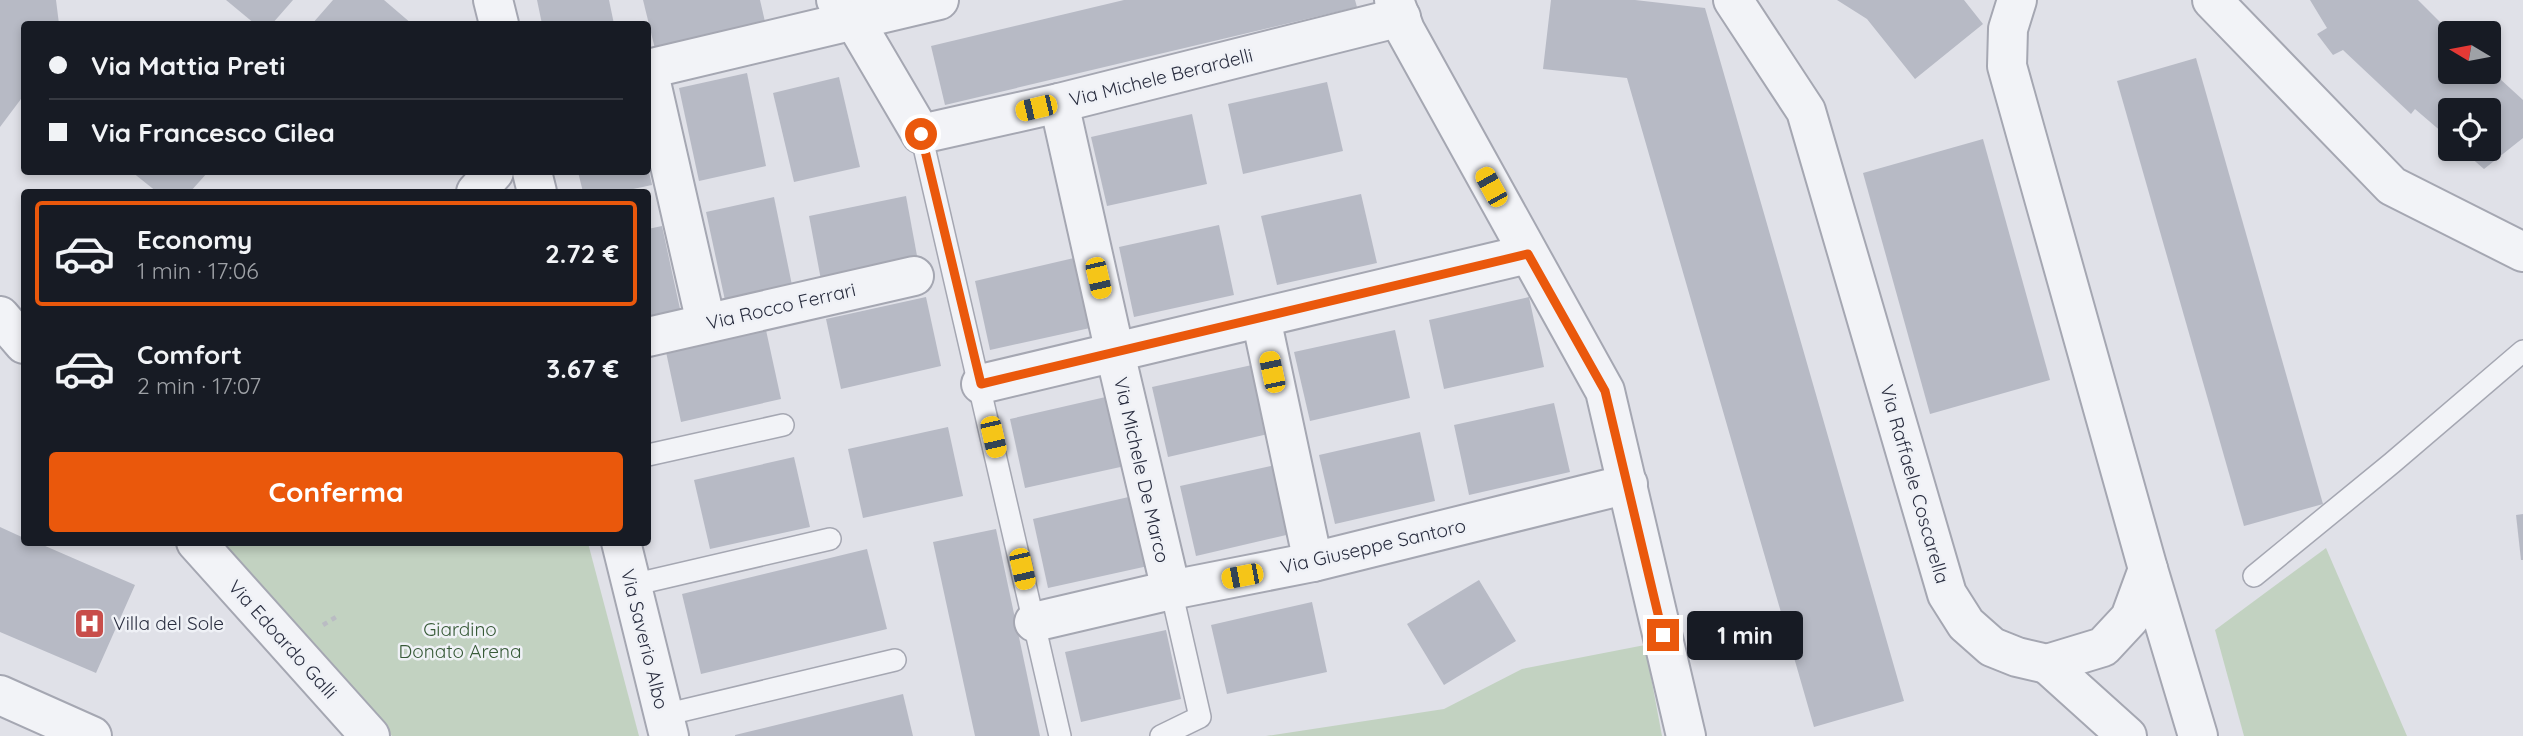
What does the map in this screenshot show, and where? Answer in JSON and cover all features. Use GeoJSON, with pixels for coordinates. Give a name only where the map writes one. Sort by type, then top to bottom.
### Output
{"type":"FeatureCollection","features":[{"type":"Feature","properties":{"kind":"street"},"geometry":{"type":"LineString","coordinates":[[493,0],[498,21]]}},
{"type":"Feature","properties":{"kind":"street"},"geometry":{"type":"LineString","coordinates":[[651,68],[845,10],[939,0]]}},
{"type":"Feature","properties":{"kind":"street","name":"Via Raffaele Coscarella"},"geometry":{"type":"LineString","coordinates":[[1733,0],[1806,111],[1947,594],[1966,624],[1992,647],[2017,657],[2047,664]]}},
{"type":"Feature","properties":{"kind":"street"},"geometry":{"type":"LineString","coordinates":[[2017,0],[2008,29],[2007,66],[2148,569],[2198,736]]}},
{"type":"Feature","properties":{"kind":"street"},"geometry":{"type":"LineString","coordinates":[[2212,0],[2392,186],[2523,252]]}},
{"type":"Feature","properties":{"kind":"street"},"geometry":{"type":"LineString","coordinates":[[1397,9],[1405,30],[1605,391],[1686,736]]}},
{"type":"Feature","properties":{"kind":"street","name":"Via Michele Berardelli"},"geometry":{"type":"LineString","coordinates":[[921,134],[1059,103],[1397,9]]}},
{"type":"Feature","properties":{"kind":"street"},"geometry":{"type":"LineString","coordinates":[[845,10],[921,134]]}},
{"type":"Feature","properties":{"kind":"street"},"geometry":{"type":"LineString","coordinates":[[651,82],[706,323]]}},
{"type":"Feature","properties":{"kind":"street","name":"Via Michele De Marco"},"geometry":{"type":"LineString","coordinates":[[1059,103],[1171,590]]}},
{"type":"Feature","properties":{"kind":"street"},"geometry":{"type":"LineString","coordinates":[[479,189],[491,175]]}},
{"type":"Feature","properties":{"kind":"street"},"geometry":{"type":"LineString","coordinates":[[981,384],[1528,254]]}},
{"type":"Feature","properties":{"kind":"street","name":"Via Rocco Ferrari"},"geometry":{"type":"LineString","coordinates":[[651,336],[914,276]]}},
{"type":"Feature","properties":{"kind":"street"},"geometry":{"type":"LineString","coordinates":[[0,316],[21,340]]}},
{"type":"Feature","properties":{"kind":"street"},"geometry":{"type":"LineString","coordinates":[[1261,318],[1313,562]]}},
{"type":"Feature","properties":{"kind":"street","name":"Via Giuseppe Santoro"},"geometry":{"type":"LineString","coordinates":[[1034,622],[1171,590],[1313,562],[1628,484]]}},
{"type":"Feature","properties":{"kind":"street","name":"Via Edoardo Galli"},"geometry":{"type":"LineString","coordinates":[[200,546],[370,736]]}},
{"type":"Feature","properties":{"kind":"street","name":"Via Saverio Albo"},"geometry":{"type":"LineString","coordinates":[[622,546],[666,726]]}},
{"type":"Feature","properties":{"kind":"street"},"geometry":{"type":"LineString","coordinates":[[2047,664],[2104,647],[2130,618],[2148,569]]}},
{"type":"Feature","properties":{"kind":"street"},"geometry":{"type":"LineString","coordinates":[[2047,664],[2127,736]]}},
{"type":"Feature","properties":{"kind":"street"},"geometry":{"type":"LineString","coordinates":[[0,695],[92,736]]}},
{"type":"Feature","properties":{"kind":"lane"},"geometry":{"type":"LineString","coordinates":[[921,134],[981,384],[1060,736]]}},
{"type":"Feature","properties":{"kind":"lane"},"geometry":{"type":"LineString","coordinates":[[2253,576],[2392,463],[2523,351]]}},
{"type":"Feature","properties":{"kind":"lane"},"geometry":{"type":"LineString","coordinates":[[651,454],[783,425]]}},
{"type":"Feature","properties":{"kind":"lane"},"geometry":{"type":"LineString","coordinates":[[632,585],[830,539]]}},
{"type":"Feature","properties":{"kind":"lane"},"geometry":{"type":"LineString","coordinates":[[1161,736],[1200,717],[1171,590]]}},
{"type":"Feature","properties":{"kind":"lane"},"geometry":{"type":"LineString","coordinates":[[666,726],[895,660]]}},
{"type":"Feature","properties":{"kind":"green space","name":"Giardino Donato Arena"},"geometry":{"type":"Polygon","coordinates":[[[224,546],[589,546],[639,736],[392,736],[224,546]]]}},
{"type":"Feature","properties":{"kind":"green space"},"geometry":{"type":"Polygon","coordinates":[[[2326,548],[2407,736],[2244,736],[2215,630],[2326,548]]]}},
{"type":"Feature","properties":{"kind":"green space"},"geometry":{"type":"Polygon","coordinates":[[[1645,645],[1662,736],[1266,736],[1444,709],[1522,669],[1645,645]]]}},
{"type":"Feature","properties":{"kind":"building"},"geometry":{"type":"Polygon","coordinates":[[[0,0],[56,0],[59,21],[21,21],[21,99],[0,127],[0,0]]]}},
{"type":"Feature","properties":{"kind":"building"},"geometry":{"type":"Polygon","coordinates":[[[226,0],[293,0],[275,21],[251,21],[226,0]]]}},
{"type":"Feature","properties":{"kind":"building"},"geometry":{"type":"Polygon","coordinates":[[[333,0],[384,0],[408,21],[315,21],[333,0]]]}},
{"type":"Feature","properties":{"kind":"building"},"geometry":{"type":"Polygon","coordinates":[[[537,0],[609,0],[613,21],[541,21],[537,0]]]}},
{"type":"Feature","properties":{"kind":"building"},"geometry":{"type":"Polygon","coordinates":[[[643,0],[760,0],[766,26],[656,53],[651,21],[648,21],[643,0]]]}},
{"type":"Feature","properties":{"kind":"building"},"geometry":{"type":"Polygon","coordinates":[[[1124,0],[1355,0],[1357,7],[945,105],[931,46],[1124,0]]]}},
{"type":"Feature","properties":{"kind":"building"},"geometry":{"type":"Polygon","coordinates":[[[1551,0],[1635,0],[1705,8],[1904,701],[1814,727],[1627,78],[1543,69],[1551,0]]]}},
{"type":"Feature","properties":{"kind":"building"},"geometry":{"type":"Polygon","coordinates":[[[1837,0],[1964,0],[1983,24],[1915,79],[1867,19],[1837,0]]]}},
{"type":"Feature","properties":{"kind":"building"},"geometry":{"type":"Polygon","coordinates":[[[2310,0],[2418,0],[2439,21],[2438,84],[2501,84],[2501,80],[2523,100],[2523,138],[2501,155],[2501,98],[2438,98],[2438,129],[2415,109],[2411,114],[2343,50],[2333,55],[2317,34],[2327,28],[2310,0]]]}},
{"type":"Feature","properties":{"kind":"building"},"geometry":{"type":"Polygon","coordinates":[[[2196,58],[2323,504],[2244,526],[2117,81],[2196,58]]]}},
{"type":"Feature","properties":{"kind":"building"},"geometry":{"type":"Polygon","coordinates":[[[747,73],[766,166],[699,181],[679,88],[747,73]]]}},
{"type":"Feature","properties":{"kind":"building"},"geometry":{"type":"Polygon","coordinates":[[[839,77],[860,167],[794,182],[773,93],[839,77]]]}},
{"type":"Feature","properties":{"kind":"building"},"geometry":{"type":"Polygon","coordinates":[[[1327,82],[1343,151],[1243,174],[1228,104],[1327,82]]]}},
{"type":"Feature","properties":{"kind":"building"},"geometry":{"type":"Polygon","coordinates":[[[1192,114],[1207,184],[1107,206],[1091,137],[1192,114]]]}},
{"type":"Feature","properties":{"kind":"building"},"geometry":{"type":"Polygon","coordinates":[[[1983,139],[2050,380],[1930,414],[1863,173],[1983,139]]]}},
{"type":"Feature","properties":{"kind":"building"},"geometry":{"type":"Polygon","coordinates":[[[2475,161],[2494,161],[2484,169],[2475,161]]]}},
{"type":"Feature","properties":{"kind":"building"},"geometry":{"type":"Polygon","coordinates":[[[136,175],[205,175],[193,189],[153,189],[136,175]]]}},
{"type":"Feature","properties":{"kind":"building"},"geometry":{"type":"Polygon","coordinates":[[[579,175],[650,175],[652,185],[633,189],[582,189],[579,175]]]}},
{"type":"Feature","properties":{"kind":"building"},"geometry":{"type":"Polygon","coordinates":[[[1361,194],[1377,263],[1277,285],[1261,216],[1361,194]]]}},
{"type":"Feature","properties":{"kind":"building"},"geometry":{"type":"Polygon","coordinates":[[[906,196],[918,261],[821,280],[809,216],[906,196]]]}},
{"type":"Feature","properties":{"kind":"building"},"geometry":{"type":"Polygon","coordinates":[[[774,197],[793,290],[726,305],[706,212],[774,197]]]}},
{"type":"Feature","properties":{"kind":"building"},"geometry":{"type":"Polygon","coordinates":[[[1219,225],[1234,295],[1134,317],[1119,247],[1219,225]]]}},
{"type":"Feature","properties":{"kind":"building"},"geometry":{"type":"Polygon","coordinates":[[[662,226],[682,318],[651,325],[651,228],[662,226]]]}},
{"type":"Feature","properties":{"kind":"building"},"geometry":{"type":"Polygon","coordinates":[[[1074,258],[1090,328],[990,350],[975,281],[1074,258]]]}},
{"type":"Feature","properties":{"kind":"building"},"geometry":{"type":"Polygon","coordinates":[[[926,297],[941,366],[841,389],[826,319],[926,297]]]}},
{"type":"Feature","properties":{"kind":"building"},"geometry":{"type":"Polygon","coordinates":[[[1529,297],[1544,367],[1444,389],[1429,320],[1529,297]]]}},
{"type":"Feature","properties":{"kind":"building"},"geometry":{"type":"Polygon","coordinates":[[[766,330],[781,399],[681,422],[666,352],[766,330]]]}},
{"type":"Feature","properties":{"kind":"building"},"geometry":{"type":"Polygon","coordinates":[[[1395,330],[1410,398],[1310,421],[1294,352],[1395,330]]]}},
{"type":"Feature","properties":{"kind":"building"},"geometry":{"type":"Polygon","coordinates":[[[1252,365],[1268,434],[1168,457],[1152,387],[1252,365]]]}},
{"type":"Feature","properties":{"kind":"building"},"geometry":{"type":"Polygon","coordinates":[[[1110,396],[1125,466],[1025,488],[1010,419],[1110,396]]]}},
{"type":"Feature","properties":{"kind":"building"},"geometry":{"type":"Polygon","coordinates":[[[1554,403],[1570,472],[1469,495],[1454,425],[1554,403]]]}},
{"type":"Feature","properties":{"kind":"building"},"geometry":{"type":"Polygon","coordinates":[[[948,427],[963,496],[863,518],[848,449],[948,427]]]}},
{"type":"Feature","properties":{"kind":"building"},"geometry":{"type":"Polygon","coordinates":[[[1420,432],[1435,501],[1335,524],[1319,455],[1420,432]]]}},
{"type":"Feature","properties":{"kind":"building"},"geometry":{"type":"Polygon","coordinates":[[[794,457],[810,527],[710,549],[694,480],[794,457]]]}},
{"type":"Feature","properties":{"kind":"building"},"geometry":{"type":"Polygon","coordinates":[[[1280,464],[1295,533],[1196,556],[1180,486],[1280,464]]]}},
{"type":"Feature","properties":{"kind":"building"},"geometry":{"type":"Polygon","coordinates":[[[1133,496],[1148,566],[1048,588],[1033,519],[1133,496]]]}},
{"type":"Feature","properties":{"kind":"building"},"geometry":{"type":"Polygon","coordinates":[[[2523,514],[2523,560],[2521,560],[2516,515],[2523,514]]]}},
{"type":"Feature","properties":{"kind":"building"},"geometry":{"type":"Polygon","coordinates":[[[0,527],[21,537],[21,546],[45,546],[135,585],[96,673],[0,632],[0,527]]]}},
{"type":"Feature","properties":{"kind":"building"},"geometry":{"type":"Polygon","coordinates":[[[996,529],[1040,736],[975,736],[933,542],[996,529]]]}},
{"type":"Feature","properties":{"kind":"building"},"geometry":{"type":"Polygon","coordinates":[[[867,549],[887,629],[701,674],[682,594],[867,549]]]}},
{"type":"Feature","properties":{"kind":"building"},"geometry":{"type":"Polygon","coordinates":[[[1479,580],[1516,641],[1444,685],[1407,624],[1479,580]]]}},
{"type":"Feature","properties":{"kind":"building"},"geometry":{"type":"Polygon","coordinates":[[[1312,602],[1327,672],[1227,694],[1211,625],[1312,602]]]}},
{"type":"Feature","properties":{"kind":"building"},"geometry":{"type":"Polygon","coordinates":[[[1166,630],[1181,699],[1081,722],[1065,652],[1166,630]]]}},
{"type":"Feature","properties":{"kind":"building"},"geometry":{"type":"Polygon","coordinates":[[[903,694],[913,736],[735,736],[735,735],[903,694]]]}},
{"type":"Feature","properties":{"kind":"place","name":"Villa del Sole"},"geometry":{"type":"Point","coordinates":[90,623]}},
{"type":"Feature","properties":{"kind":"route"},"geometry":{"type":"LineString","coordinates":[[921,134],[981,384],[1528,254],[1605,391],[1663,635]]}}]}
